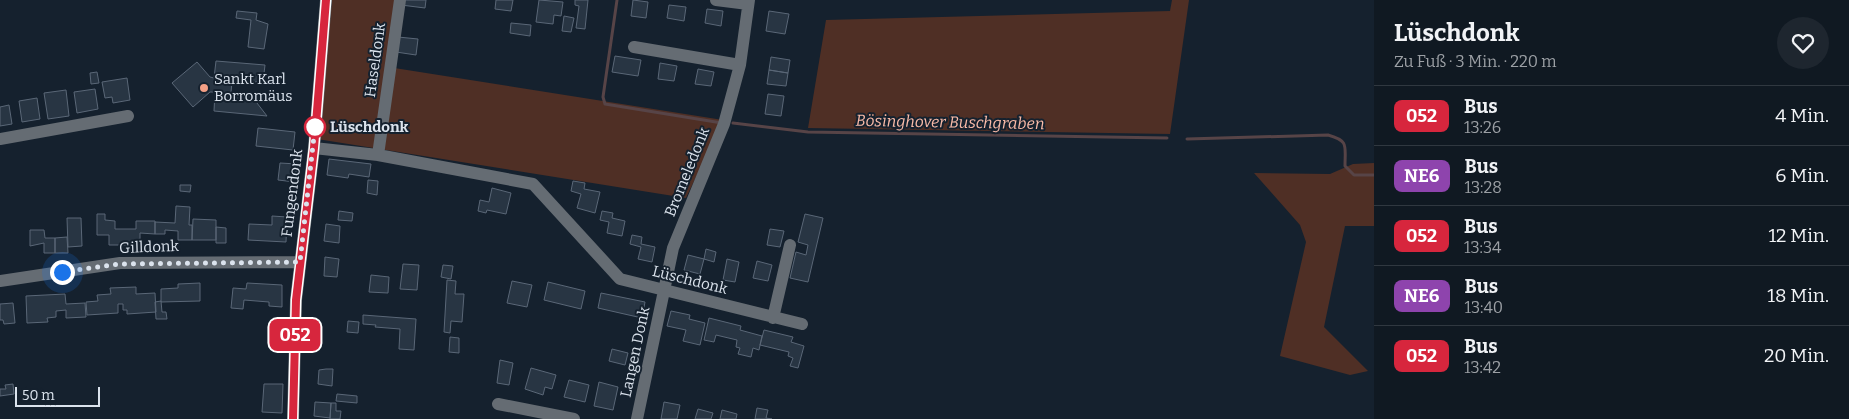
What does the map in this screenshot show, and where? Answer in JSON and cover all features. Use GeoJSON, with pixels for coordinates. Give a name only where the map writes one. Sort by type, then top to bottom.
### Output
{"type":"FeatureCollection","features":[{"type":"Feature","properties":{"kind":"street","name":"Fungendonk"},"geometry":{"type":"LineString","coordinates":[[293,419],[296,300],[314,148],[326,0]]}},
{"type":"Feature","properties":{"kind":"street","name":"Haseldonk"},"geometry":{"type":"LineString","coordinates":[[378,155],[400,0]]}},
{"type":"Feature","properties":{"kind":"street","name":"Bromeledonk"},"geometry":{"type":"LineString","coordinates":[[665,292],[673,248],[724,124],[740,65],[749,2],[716,0]]}},
{"type":"Feature","properties":{"kind":"street"},"geometry":{"type":"LineString","coordinates":[[634,47],[740,65]]}},
{"type":"Feature","properties":{"kind":"street"},"geometry":{"type":"LineString","coordinates":[[0,139],[128,116]]}},
{"type":"Feature","properties":{"kind":"street","name":"Lüschdonk"},"geometry":{"type":"LineString","coordinates":[[314,148],[378,155],[533,184],[620,279],[665,292],[802,324]]}},
{"type":"Feature","properties":{"kind":"street"},"geometry":{"type":"LineString","coordinates":[[772,318],[790,245]]}},
{"type":"Feature","properties":{"kind":"street","name":"Gilldonk"},"geometry":{"type":"LineString","coordinates":[[0,282],[120,264],[300,262]]}},
{"type":"Feature","properties":{"kind":"street","name":"Langen Donk"},"geometry":{"type":"LineString","coordinates":[[637,419],[665,292]]}},
{"type":"Feature","properties":{"kind":"street"},"geometry":{"type":"LineString","coordinates":[[498,404],[574,419]]}},
{"type":"Feature","properties":{"kind":"shaded area"},"geometry":{"type":"Polygon","coordinates":[[[332,0],[396,0],[388,67],[723,120],[686,198],[317,139],[332,0]]]}},
{"type":"Feature","properties":{"kind":"shaded area"},"geometry":{"type":"Polygon","coordinates":[[[1172,0],[1189,0],[1170,134],[808,128],[826,20],[1170,11],[1172,0]]]}},
{"type":"Feature","properties":{"kind":"shaded area"},"geometry":{"type":"Polygon","coordinates":[[[1374,163],[1374,226],[1345,226],[1324,327],[1368,371],[1350,375],[1280,356],[1306,242],[1300,225],[1254,173],[1330,174],[1353,164],[1374,163]]]}},
{"type":"Feature","properties":{"kind":"building"},"geometry":{"type":"Polygon","coordinates":[[[402,0],[426,0],[425,8],[401,5],[402,0]]]}},
{"type":"Feature","properties":{"kind":"building"},"geometry":{"type":"Polygon","coordinates":[[[496,0],[513,0],[511,11],[495,9],[496,0]]]}},
{"type":"Feature","properties":{"kind":"building"},"geometry":{"type":"Polygon","coordinates":[[[539,0],[563,2],[561,16],[554,15],[553,24],[536,22],[539,0]]]}},
{"type":"Feature","properties":{"kind":"building"},"geometry":{"type":"Polygon","coordinates":[[[575,0],[588,0],[585,29],[576,28],[579,6],[575,5],[575,0]]]}},
{"type":"Feature","properties":{"kind":"building"},"geometry":{"type":"Polygon","coordinates":[[[633,0],[648,2],[646,18],[631,16],[633,0]]]}},
{"type":"Feature","properties":{"kind":"building"},"geometry":{"type":"Polygon","coordinates":[[[669,5],[686,7],[684,21],[667,18],[669,5]]]}},
{"type":"Feature","properties":{"kind":"building"},"geometry":{"type":"Polygon","coordinates":[[[707,9],[723,11],[721,26],[705,23],[707,9]]]}},
{"type":"Feature","properties":{"kind":"building"},"geometry":{"type":"Polygon","coordinates":[[[237,11],[257,13],[256,20],[268,24],[264,49],[248,47],[251,20],[236,18],[237,11]]]}},
{"type":"Feature","properties":{"kind":"building"},"geometry":{"type":"Polygon","coordinates":[[[769,11],[789,14],[785,34],[766,31],[769,11]]]}},
{"type":"Feature","properties":{"kind":"building"},"geometry":{"type":"Polygon","coordinates":[[[564,16],[574,18],[571,32],[562,31],[564,16]]]}},
{"type":"Feature","properties":{"kind":"building"},"geometry":{"type":"Polygon","coordinates":[[[511,23],[531,25],[530,36],[510,33],[511,23]]]}},
{"type":"Feature","properties":{"kind":"building"},"geometry":{"type":"Polygon","coordinates":[[[398,37],[418,39],[416,55],[396,52],[398,37]]]}},
{"type":"Feature","properties":{"kind":"building"},"geometry":{"type":"Polygon","coordinates":[[[615,56],[641,60],[638,76],[612,72],[615,56]]]}},
{"type":"Feature","properties":{"kind":"building"},"geometry":{"type":"Polygon","coordinates":[[[771,57],[790,60],[788,73],[769,70],[771,57]]]}},
{"type":"Feature","properties":{"kind":"building","name":"Sankt Karl Borromäus"},"geometry":{"type":"Polygon","coordinates":[[[216,61],[265,65],[263,82],[253,82],[251,84],[232,82],[231,92],[250,94],[267,116],[214,111],[215,92],[210,92],[193,107],[172,83],[197,62],[210,77],[214,78],[216,61]]]}},
{"type":"Feature","properties":{"kind":"building"},"geometry":{"type":"Polygon","coordinates":[[[660,63],[677,66],[674,81],[658,79],[660,63]]]}},
{"type":"Feature","properties":{"kind":"building"},"geometry":{"type":"Polygon","coordinates":[[[698,69],[714,72],[711,86],[695,84],[698,69]]]}},
{"type":"Feature","properties":{"kind":"building"},"geometry":{"type":"Polygon","coordinates":[[[769,70],[788,73],[786,86],[767,84],[769,70]]]}},
{"type":"Feature","properties":{"kind":"building"},"geometry":{"type":"Polygon","coordinates":[[[97,72],[99,83],[91,84],[90,73],[97,72]]]}},
{"type":"Feature","properties":{"kind":"building"},"geometry":{"type":"Polygon","coordinates":[[[127,78],[130,100],[113,103],[112,97],[105,98],[102,82],[127,78]]]}},
{"type":"Feature","properties":{"kind":"building"},"geometry":{"type":"Polygon","coordinates":[[[95,89],[98,109],[77,113],[74,92],[95,89]]]}},
{"type":"Feature","properties":{"kind":"building"},"geometry":{"type":"Polygon","coordinates":[[[66,90],[69,116],[48,119],[44,93],[66,90]]]}},
{"type":"Feature","properties":{"kind":"building"},"geometry":{"type":"Polygon","coordinates":[[[768,94],[784,96],[781,116],[765,114],[768,94]]]}},
{"type":"Feature","properties":{"kind":"building"},"geometry":{"type":"Polygon","coordinates":[[[37,98],[40,119],[22,122],[19,101],[37,98]]]}},
{"type":"Feature","properties":{"kind":"building"},"geometry":{"type":"Polygon","coordinates":[[[9,105],[12,124],[0,126],[0,107],[9,105]]]}},
{"type":"Feature","properties":{"kind":"building"},"geometry":{"type":"Polygon","coordinates":[[[258,128],[295,132],[293,150],[256,146],[258,128]]]}},
{"type":"Feature","properties":{"kind":"building"},"geometry":{"type":"Polygon","coordinates":[[[329,159],[371,164],[369,177],[349,174],[348,178],[327,175],[329,159]]]}},
{"type":"Feature","properties":{"kind":"building"},"geometry":{"type":"Polygon","coordinates":[[[280,163],[297,164],[295,182],[278,180],[280,163]]]}},
{"type":"Feature","properties":{"kind":"building"},"geometry":{"type":"Polygon","coordinates":[[[368,180],[378,181],[377,195],[367,193],[368,180]]]}},
{"type":"Feature","properties":{"kind":"building"},"geometry":{"type":"Polygon","coordinates":[[[573,181],[585,183],[584,189],[600,192],[595,213],[577,208],[581,194],[571,191],[573,181]]]}},
{"type":"Feature","properties":{"kind":"building"},"geometry":{"type":"Polygon","coordinates":[[[180,185],[191,185],[190,192],[180,191],[180,185]]]}},
{"type":"Feature","properties":{"kind":"building"},"geometry":{"type":"Polygon","coordinates":[[[492,188],[511,193],[506,214],[487,210],[486,213],[478,211],[480,200],[489,202],[492,188]]]}},
{"type":"Feature","properties":{"kind":"building"},"geometry":{"type":"Polygon","coordinates":[[[176,206],[190,207],[189,225],[192,225],[192,240],[178,240],[178,231],[165,230],[165,234],[155,234],[155,222],[175,223],[176,206]]]}},
{"type":"Feature","properties":{"kind":"building"},"geometry":{"type":"Polygon","coordinates":[[[339,211],[353,213],[352,221],[338,220],[339,211]]]}},
{"type":"Feature","properties":{"kind":"building"},"geometry":{"type":"Polygon","coordinates":[[[602,211],[613,213],[612,218],[625,221],[622,236],[607,233],[609,222],[600,220],[602,211]]]}},
{"type":"Feature","properties":{"kind":"building"},"geometry":{"type":"Polygon","coordinates":[[[97,214],[105,214],[105,220],[115,221],[115,229],[136,229],[136,221],[155,221],[155,234],[140,233],[140,245],[109,245],[109,235],[97,235],[97,214]]]}},
{"type":"Feature","properties":{"kind":"building"},"geometry":{"type":"Polygon","coordinates":[[[805,214],[823,218],[808,282],[790,278],[796,252],[806,255],[808,245],[798,242],[805,214]]]}},
{"type":"Feature","properties":{"kind":"building"},"geometry":{"type":"Polygon","coordinates":[[[272,216],[287,217],[286,242],[248,240],[249,224],[272,225],[272,216]]]}},
{"type":"Feature","properties":{"kind":"building"},"geometry":{"type":"Polygon","coordinates":[[[67,218],[81,218],[82,246],[68,247],[67,218]]]}},
{"type":"Feature","properties":{"kind":"building"},"geometry":{"type":"Polygon","coordinates":[[[193,219],[216,220],[216,240],[192,240],[193,219]]]}},
{"type":"Feature","properties":{"kind":"building"},"geometry":{"type":"Polygon","coordinates":[[[326,224],[340,226],[339,243],[324,241],[326,224]]]}},
{"type":"Feature","properties":{"kind":"building"},"geometry":{"type":"Polygon","coordinates":[[[216,227],[226,228],[226,243],[216,243],[216,227]]]}},
{"type":"Feature","properties":{"kind":"building"},"geometry":{"type":"Polygon","coordinates":[[[770,229],[784,231],[780,247],[767,245],[770,229]]]}},
{"type":"Feature","properties":{"kind":"building"},"geometry":{"type":"Polygon","coordinates":[[[30,230],[44,230],[45,238],[55,238],[55,253],[44,253],[44,243],[30,246],[30,230]]]}},
{"type":"Feature","properties":{"kind":"building"},"geometry":{"type":"Polygon","coordinates":[[[632,235],[642,237],[641,244],[655,247],[652,262],[638,259],[641,247],[630,244],[632,235]]]}},
{"type":"Feature","properties":{"kind":"building"},"geometry":{"type":"Polygon","coordinates":[[[67,237],[68,253],[55,253],[55,238],[67,237]]]}},
{"type":"Feature","properties":{"kind":"building"},"geometry":{"type":"Polygon","coordinates":[[[706,249],[716,252],[714,262],[704,259],[706,249]]]}},
{"type":"Feature","properties":{"kind":"building"},"geometry":{"type":"Polygon","coordinates":[[[688,255],[704,259],[700,274],[684,270],[688,255]]]}},
{"type":"Feature","properties":{"kind":"building"},"geometry":{"type":"Polygon","coordinates":[[[325,257],[339,259],[337,277],[324,276],[325,257]]]}},
{"type":"Feature","properties":{"kind":"building"},"geometry":{"type":"Polygon","coordinates":[[[727,259],[739,262],[735,282],[723,280],[727,259]]]}},
{"type":"Feature","properties":{"kind":"building"},"geometry":{"type":"Polygon","coordinates":[[[757,261],[772,265],[768,281],[753,278],[757,261]]]}},
{"type":"Feature","properties":{"kind":"building"},"geometry":{"type":"Polygon","coordinates":[[[403,264],[419,265],[417,290],[400,289],[403,264]]]}},
{"type":"Feature","properties":{"kind":"building"},"geometry":{"type":"Polygon","coordinates":[[[443,265],[453,266],[451,279],[441,277],[443,265]]]}},
{"type":"Feature","properties":{"kind":"building"},"geometry":{"type":"Polygon","coordinates":[[[371,275],[389,277],[388,293],[369,292],[371,275]]]}},
{"type":"Feature","properties":{"kind":"building"},"geometry":{"type":"Polygon","coordinates":[[[447,280],[456,281],[455,294],[464,294],[462,322],[451,321],[450,333],[444,332],[447,280]]]}},
{"type":"Feature","properties":{"kind":"building"},"geometry":{"type":"Polygon","coordinates":[[[512,281],[532,285],[527,307],[507,303],[512,281]]]}},
{"type":"Feature","properties":{"kind":"building"},"geometry":{"type":"Polygon","coordinates":[[[548,282],[585,291],[581,309],[544,300],[548,282]]]}},
{"type":"Feature","properties":{"kind":"building"},"geometry":{"type":"Polygon","coordinates":[[[200,283],[200,301],[161,302],[161,289],[178,288],[178,284],[200,283]]]}},
{"type":"Feature","properties":{"kind":"building"},"geometry":{"type":"Polygon","coordinates":[[[247,283],[282,285],[282,307],[269,306],[269,302],[244,300],[243,309],[231,308],[233,288],[246,289],[247,283]]]}},
{"type":"Feature","properties":{"kind":"building"},"geometry":{"type":"Polygon","coordinates":[[[136,287],[136,294],[155,293],[156,312],[127,314],[127,310],[123,310],[123,304],[118,304],[118,313],[87,315],[86,302],[98,301],[97,295],[111,294],[110,288],[136,287]]]}},
{"type":"Feature","properties":{"kind":"building"},"geometry":{"type":"Polygon","coordinates":[[[601,293],[645,302],[642,318],[598,308],[601,293]]]}},
{"type":"Feature","properties":{"kind":"building"},"geometry":{"type":"Polygon","coordinates":[[[65,294],[66,304],[85,303],[86,317],[66,318],[66,310],[56,311],[56,317],[47,318],[48,322],[27,323],[26,296],[65,294]]]}},
{"type":"Feature","properties":{"kind":"building"},"geometry":{"type":"Polygon","coordinates":[[[161,301],[162,312],[166,312],[167,319],[156,319],[155,302],[161,301]]]}},
{"type":"Feature","properties":{"kind":"building"},"geometry":{"type":"Polygon","coordinates":[[[13,303],[15,323],[4,324],[3,320],[0,320],[0,304],[13,303]]]}},
{"type":"Feature","properties":{"kind":"building"},"geometry":{"type":"Polygon","coordinates":[[[671,311],[690,315],[689,319],[705,323],[700,345],[683,341],[686,330],[667,326],[671,311]]]}},
{"type":"Feature","properties":{"kind":"building"},"geometry":{"type":"Polygon","coordinates":[[[363,315],[416,319],[414,350],[399,349],[400,329],[363,324],[363,315]]]}},
{"type":"Feature","properties":{"kind":"building"},"geometry":{"type":"Polygon","coordinates":[[[709,318],[741,326],[740,330],[762,336],[759,350],[753,348],[751,357],[738,354],[740,348],[736,347],[737,340],[716,335],[714,342],[704,340],[709,318]]]}},
{"type":"Feature","properties":{"kind":"building"},"geometry":{"type":"Polygon","coordinates":[[[348,321],[359,322],[358,333],[347,332],[348,321]]]}},
{"type":"Feature","properties":{"kind":"building"},"geometry":{"type":"Polygon","coordinates":[[[764,330],[793,337],[791,342],[804,346],[798,368],[790,366],[793,358],[788,356],[789,352],[760,345],[764,330]]]}},
{"type":"Feature","properties":{"kind":"building"},"geometry":{"type":"Polygon","coordinates":[[[450,337],[459,338],[459,353],[449,352],[450,337]]]}},
{"type":"Feature","properties":{"kind":"building"},"geometry":{"type":"Polygon","coordinates":[[[612,349],[628,353],[625,365],[609,361],[612,349]]]}},
{"type":"Feature","properties":{"kind":"building"},"geometry":{"type":"Polygon","coordinates":[[[500,360],[513,363],[509,385],[497,383],[500,360]]]}},
{"type":"Feature","properties":{"kind":"building"},"geometry":{"type":"Polygon","coordinates":[[[531,368],[556,375],[552,389],[545,387],[543,395],[525,389],[531,368]]]}},
{"type":"Feature","properties":{"kind":"building"},"geometry":{"type":"Polygon","coordinates":[[[333,369],[332,386],[318,384],[319,370],[333,369]]]}},
{"type":"Feature","properties":{"kind":"building"},"geometry":{"type":"Polygon","coordinates":[[[569,380],[589,385],[585,402],[564,397],[569,380]]]}},
{"type":"Feature","properties":{"kind":"building"},"geometry":{"type":"Polygon","coordinates":[[[599,382],[618,387],[613,410],[594,406],[599,382]]]}},
{"type":"Feature","properties":{"kind":"building"},"geometry":{"type":"Polygon","coordinates":[[[13,384],[14,394],[0,396],[0,389],[6,389],[5,385],[13,384]]]}},
{"type":"Feature","properties":{"kind":"building"},"geometry":{"type":"Polygon","coordinates":[[[264,384],[283,384],[282,413],[262,412],[264,384]]]}},
{"type":"Feature","properties":{"kind":"building"},"geometry":{"type":"Polygon","coordinates":[[[337,394],[357,396],[357,403],[336,401],[337,394]]]}},
{"type":"Feature","properties":{"kind":"building"},"geometry":{"type":"Polygon","coordinates":[[[315,402],[331,403],[330,418],[314,416],[315,402]]]}},
{"type":"Feature","properties":{"kind":"building"},"geometry":{"type":"Polygon","coordinates":[[[664,402],[680,405],[677,419],[661,419],[664,402]]]}},
{"type":"Feature","properties":{"kind":"building"},"geometry":{"type":"Polygon","coordinates":[[[331,403],[336,403],[336,411],[341,411],[340,419],[330,419],[331,403]]]}},
{"type":"Feature","properties":{"kind":"building"},"geometry":{"type":"Polygon","coordinates":[[[757,408],[768,410],[766,418],[772,419],[755,419],[757,408]]]}},
{"type":"Feature","properties":{"kind":"building"},"geometry":{"type":"Polygon","coordinates":[[[698,409],[713,413],[711,419],[695,419],[698,409]]]}},
{"type":"Feature","properties":{"kind":"building"},"geometry":{"type":"Polygon","coordinates":[[[722,410],[737,414],[736,419],[720,419],[722,410]]]}},
{"type":"Feature","properties":{"kind":"waterway","name":"Bösinghover Buschgraben"},"geometry":{"type":"LineString","coordinates":[[617,0],[603,97],[605,104],[722,123]]}},
{"type":"Feature","properties":{"kind":"waterway","name":"Bösinghover Buschgraben"},"geometry":{"type":"LineString","coordinates":[[733,123],[808,132],[1167,138]]}},
{"type":"Feature","properties":{"kind":"waterway","name":"Bösinghover Buschgraben"},"geometry":{"type":"LineString","coordinates":[[1187,139],[1328,135],[1343,142],[1345,166],[1354,175],[1374,175]]}},
{"type":"Feature","properties":{"kind":"bus line","name":"052"},"geometry":{"type":"LineString","coordinates":[[293,419],[296,300],[314,148],[326,0]]}},
{"type":"Feature","properties":{"kind":"place","name":"Sankt Karl Borromäus"},"geometry":{"type":"Point","coordinates":[204,88]}},
{"type":"Feature","properties":{"kind":"place","name":"Lüschdonk"},"geometry":{"type":"Point","coordinates":[315,127]}},
{"type":"Feature","properties":{"kind":"route"},"geometry":{"type":"LineString","coordinates":[[62,272],[120,264],[216,261],[300,262],[315,127]]}}]}
